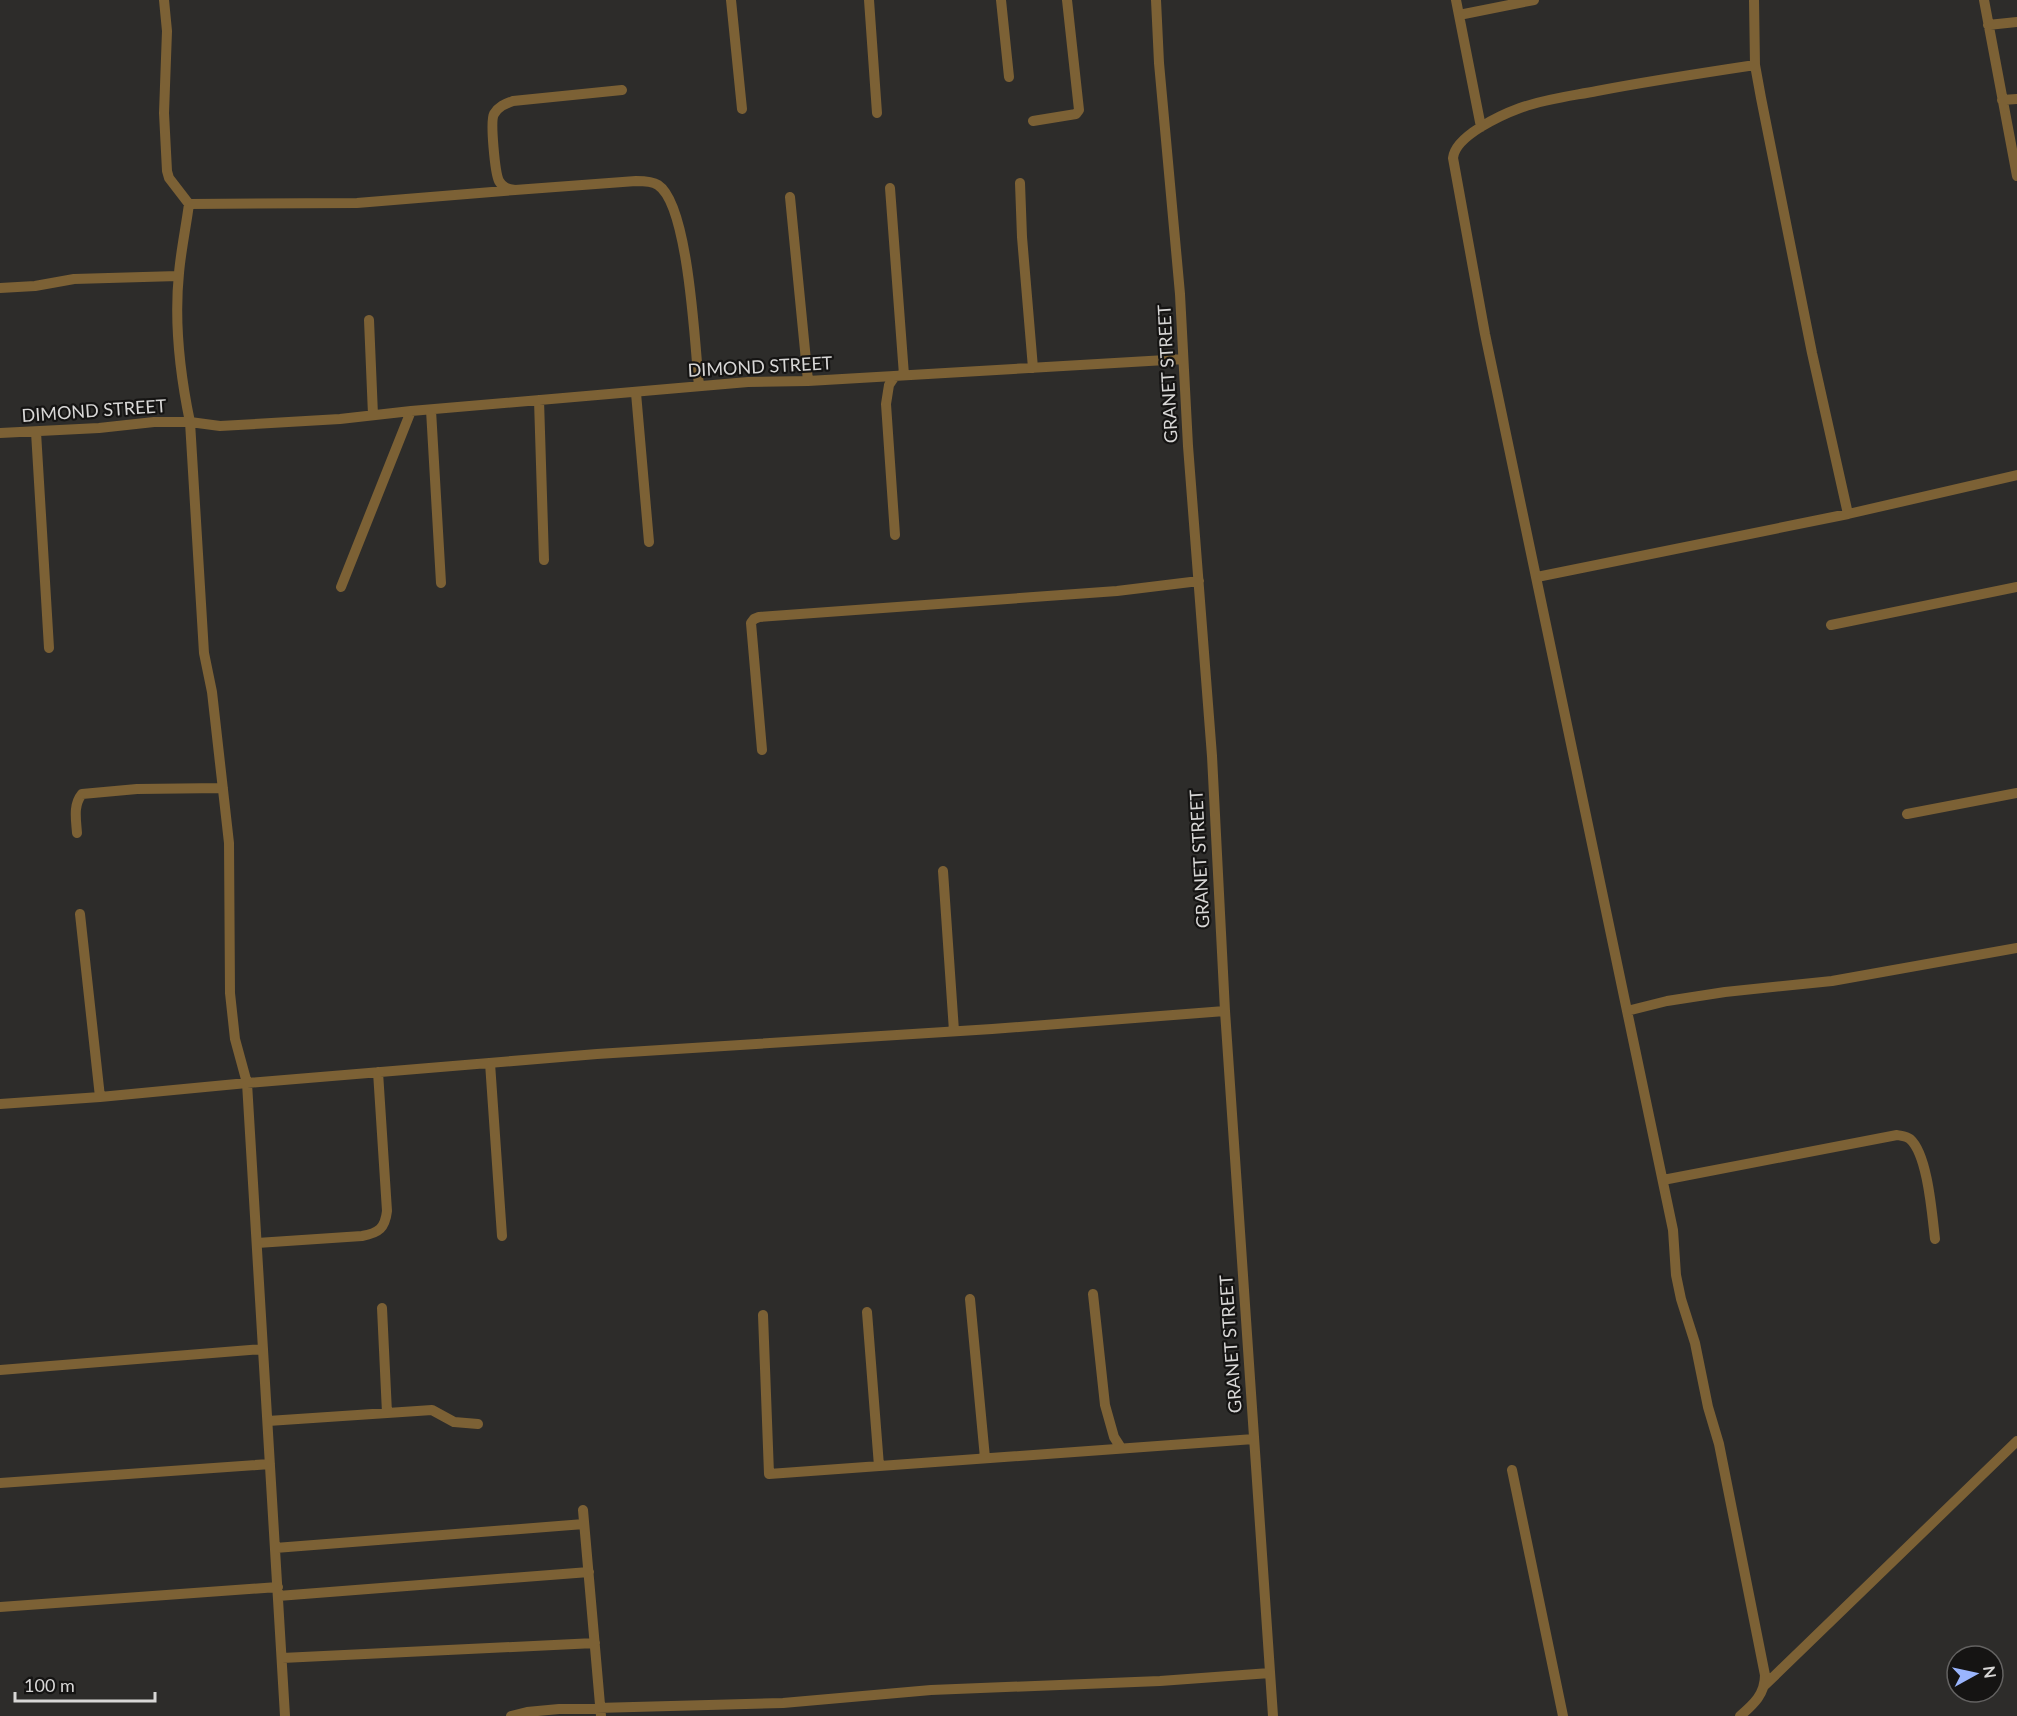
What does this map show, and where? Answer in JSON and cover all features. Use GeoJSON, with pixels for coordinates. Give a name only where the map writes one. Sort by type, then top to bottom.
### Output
{"type":"FeatureCollection","features":[{"type":"Feature","properties":{"kind":"street"},"geometry":{"type":"LineString","coordinates":[[164,0],[167,31],[164,113],[167,171],[169,178],[189,204],[178,276],[179,353],[190,422],[204,653],[212,692],[230,851],[228,927],[230,993],[235,1039],[248,1083],[285,1716]]}},
{"type":"Feature","properties":{"kind":"street"},"geometry":{"type":"LineString","coordinates":[[731,0],[742,109]]}},
{"type":"Feature","properties":{"kind":"street"},"geometry":{"type":"LineString","coordinates":[[869,0],[877,113]]}},
{"type":"Feature","properties":{"kind":"street"},"geometry":{"type":"LineString","coordinates":[[1001,0],[1009,77]]}},
{"type":"Feature","properties":{"kind":"street"},"geometry":{"type":"LineString","coordinates":[[1033,121],[1076,114],[1079,110],[1067,0]]}},
{"type":"Feature","properties":{"kind":"street","name":"GRANET STREET"},"geometry":{"type":"LineString","coordinates":[[1156,0],[1160,75],[1180,294],[1212,756],[1225,1011],[1273,1716]]}},
{"type":"Feature","properties":{"kind":"street"},"geometry":{"type":"LineString","coordinates":[[1456,0],[1481,127]]}},
{"type":"Feature","properties":{"kind":"street"},"geometry":{"type":"LineString","coordinates":[[1459,15],[1534,0]]}},
{"type":"Feature","properties":{"kind":"street"},"geometry":{"type":"LineString","coordinates":[[1754,0],[1755,65],[1812,353],[1848,514]]}},
{"type":"Feature","properties":{"kind":"street"},"geometry":{"type":"LineString","coordinates":[[1984,0],[2017,176]]}},
{"type":"Feature","properties":{"kind":"street"},"geometry":{"type":"LineString","coordinates":[[1988,25],[2017,22]]}},
{"type":"Feature","properties":{"kind":"street"},"geometry":{"type":"LineString","coordinates":[[1755,65],[1651,81],[1523,107],[1501,115],[1481,127],[1455,148],[1453,158],[1485,334],[1675,1239],[1676,1275],[1719,1444],[1765,1675],[1765,1686]]}},
{"type":"Feature","properties":{"kind":"street"},"geometry":{"type":"LineString","coordinates":[[515,190],[506,189],[500,182],[497,172],[492,117],[500,106],[513,100],[622,90]]}},
{"type":"Feature","properties":{"kind":"street"},"geometry":{"type":"LineString","coordinates":[[2002,100],[2017,99]]}},
{"type":"Feature","properties":{"kind":"street"},"geometry":{"type":"LineString","coordinates":[[189,204],[357,203],[636,181],[648,182],[659,186],[667,195],[680,227],[688,272],[699,386]]}},
{"type":"Feature","properties":{"kind":"street"},"geometry":{"type":"LineString","coordinates":[[1020,183],[1033,368]]}},
{"type":"Feature","properties":{"kind":"street"},"geometry":{"type":"LineString","coordinates":[[890,188],[899,375],[889,386],[886,404],[895,535]]}},
{"type":"Feature","properties":{"kind":"street"},"geometry":{"type":"LineString","coordinates":[[790,197],[808,381]]}},
{"type":"Feature","properties":{"kind":"street"},"geometry":{"type":"LineString","coordinates":[[0,288],[42,285],[74,279],[178,276]]}},
{"type":"Feature","properties":{"kind":"street"},"geometry":{"type":"LineString","coordinates":[[369,320],[373,415]]}},
{"type":"Feature","properties":{"kind":"street","name":"DIMOND STREET"},"geometry":{"type":"LineString","coordinates":[[0,433],[154,422],[190,422],[220,426],[340,419],[748,382],[808,381],[1183,359]]}},
{"type":"Feature","properties":{"kind":"street"},"geometry":{"type":"LineString","coordinates":[[636,393],[650,542]]}},
{"type":"Feature","properties":{"kind":"street"},"geometry":{"type":"LineString","coordinates":[[539,400],[544,560]]}},
{"type":"Feature","properties":{"kind":"street"},"geometry":{"type":"LineString","coordinates":[[431,410],[441,583]]}},
{"type":"Feature","properties":{"kind":"street"},"geometry":{"type":"LineString","coordinates":[[341,587],[411,411]]}},
{"type":"Feature","properties":{"kind":"street"},"geometry":{"type":"LineString","coordinates":[[36,432],[49,648]]}},
{"type":"Feature","properties":{"kind":"street"},"geometry":{"type":"LineString","coordinates":[[1537,577],[1848,514],[2017,475]]}},
{"type":"Feature","properties":{"kind":"street"},"geometry":{"type":"LineString","coordinates":[[762,750],[751,623],[759,617],[1117,591],[1199,581]]}},
{"type":"Feature","properties":{"kind":"street"},"geometry":{"type":"LineString","coordinates":[[1832,625],[2017,587]]}},
{"type":"Feature","properties":{"kind":"street"},"geometry":{"type":"LineString","coordinates":[[77,833],[75,808],[82,794],[137,789],[222,788]]}},
{"type":"Feature","properties":{"kind":"street"},"geometry":{"type":"LineString","coordinates":[[1907,814],[2017,793]]}},
{"type":"Feature","properties":{"kind":"street"},"geometry":{"type":"LineString","coordinates":[[943,871],[954,1031]]}},
{"type":"Feature","properties":{"kind":"street"},"geometry":{"type":"LineString","coordinates":[[80,914],[100,1097]]}},
{"type":"Feature","properties":{"kind":"street"},"geometry":{"type":"LineString","coordinates":[[1627,1011],[1667,1000],[1832,981],[2017,948]]}},
{"type":"Feature","properties":{"kind":"street"},"geometry":{"type":"LineString","coordinates":[[0,1104],[490,1063],[1225,1011]]}},
{"type":"Feature","properties":{"kind":"street"},"geometry":{"type":"LineString","coordinates":[[490,1063],[502,1236]]}},
{"type":"Feature","properties":{"kind":"street"},"geometry":{"type":"LineString","coordinates":[[257,1243],[362,1236],[381,1230],[386,1222],[387,1210],[378,1072]]}},
{"type":"Feature","properties":{"kind":"street"},"geometry":{"type":"LineString","coordinates":[[1663,1180],[1897,1135],[1905,1137],[1915,1145],[1925,1171],[1935,1239]]}},
{"type":"Feature","properties":{"kind":"street"},"geometry":{"type":"LineString","coordinates":[[1093,1293],[1105,1405],[1114,1437],[1120,1448]]}},
{"type":"Feature","properties":{"kind":"street"},"geometry":{"type":"LineString","coordinates":[[970,1299],[985,1458]]}},
{"type":"Feature","properties":{"kind":"street"},"geometry":{"type":"LineString","coordinates":[[382,1308],[387,1413]]}},
{"type":"Feature","properties":{"kind":"street"},"geometry":{"type":"LineString","coordinates":[[867,1311],[879,1466]]}},
{"type":"Feature","properties":{"kind":"street"},"geometry":{"type":"LineString","coordinates":[[763,1315],[769,1474],[1254,1439]]}},
{"type":"Feature","properties":{"kind":"street"},"geometry":{"type":"LineString","coordinates":[[0,1370],[263,1349]]}},
{"type":"Feature","properties":{"kind":"street"},"geometry":{"type":"LineString","coordinates":[[268,1421],[432,1410],[454,1422],[478,1424]]}},
{"type":"Feature","properties":{"kind":"street"},"geometry":{"type":"LineString","coordinates":[[1740,1716],[1761,1695],[1765,1686],[2017,1441]]}},
{"type":"Feature","properties":{"kind":"street"},"geometry":{"type":"LineString","coordinates":[[0,1484],[270,1464]]}},
{"type":"Feature","properties":{"kind":"street"},"geometry":{"type":"LineString","coordinates":[[1512,1470],[1563,1716]]}},
{"type":"Feature","properties":{"kind":"street"},"geometry":{"type":"LineString","coordinates":[[583,1510],[601,1712]]}},
{"type":"Feature","properties":{"kind":"street"},"geometry":{"type":"LineString","coordinates":[[275,1548],[584,1524]]}},
{"type":"Feature","properties":{"kind":"street"},"geometry":{"type":"LineString","coordinates":[[0,1607],[589,1572]]}},
{"type":"Feature","properties":{"kind":"street"},"geometry":{"type":"LineString","coordinates":[[282,1658],[595,1642]]}},
{"type":"Feature","properties":{"kind":"street"},"geometry":{"type":"LineString","coordinates":[[511,1716],[538,1711],[601,1712],[783,1703],[931,1690],[1160,1681],[1270,1673]]}}]}
